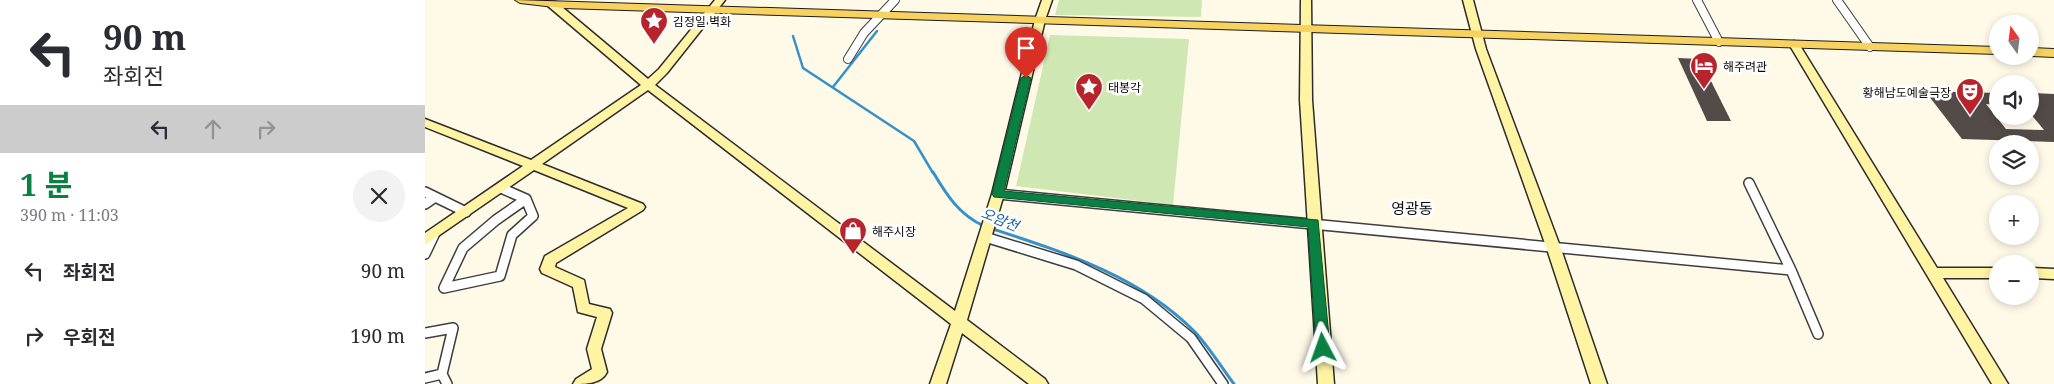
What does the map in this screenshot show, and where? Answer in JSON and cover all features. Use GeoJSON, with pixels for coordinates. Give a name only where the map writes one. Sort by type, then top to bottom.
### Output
{"type":"FeatureCollection","features":[{"type":"Feature","properties":{"kind":"main road"},"geometry":{"type":"LineString","coordinates":[[520,0],[552,4],[717,4],[882,14],[1040,20],[1989,51]]}},
{"type":"Feature","properties":{"kind":"main road"},"geometry":{"type":"LineString","coordinates":[[2039,52],[2054,53]]}},
{"type":"Feature","properties":{"kind":"street"},"geometry":{"type":"LineString","coordinates":[[848,59],[864,33],[895,0]]}},
{"type":"Feature","properties":{"kind":"street"},"geometry":{"type":"LineString","coordinates":[[938,384],[998,194],[1040,20],[1047,0]]}},
{"type":"Feature","properties":{"kind":"street"},"geometry":{"type":"LineString","coordinates":[[1306,0],[1306,100],[1326,384]]}},
{"type":"Feature","properties":{"kind":"street"},"geometry":{"type":"LineString","coordinates":[[1469,0],[1476,34],[1554,249],[1599,384]]}},
{"type":"Feature","properties":{"kind":"street"},"geometry":{"type":"LineString","coordinates":[[1697,0],[1719,42]]}},
{"type":"Feature","properties":{"kind":"street"},"geometry":{"type":"LineString","coordinates":[[1837,0],[1870,47]]}},
{"type":"Feature","properties":{"kind":"street"},"geometry":{"type":"LineString","coordinates":[[552,4],[648,85],[1040,384]]}},
{"type":"Feature","properties":{"kind":"street"},"geometry":{"type":"LineString","coordinates":[[425,254],[430,236],[648,85],[663,71],[717,4]]}},
{"type":"Feature","properties":{"kind":"street"},"geometry":{"type":"LineString","coordinates":[[1793,44],[2000,384]]}},
{"type":"Feature","properties":{"kind":"street"},"geometry":{"type":"LineString","coordinates":[[425,123],[639,207],[550,260],[547,269],[579,284],[583,308],[605,314],[594,349],[600,372],[581,384]]}},
{"type":"Feature","properties":{"kind":"street"},"geometry":{"type":"LineString","coordinates":[[1749,183],[1791,270],[1818,334]]}},
{"type":"Feature","properties":{"kind":"street"},"geometry":{"type":"LineString","coordinates":[[501,188],[527,199],[533,216],[512,235],[499,276],[444,288],[463,248],[496,220],[527,199]]}},
{"type":"Feature","properties":{"kind":"street"},"geometry":{"type":"LineString","coordinates":[[425,192],[466,212]]}},
{"type":"Feature","properties":{"kind":"street"},"geometry":{"type":"LineString","coordinates":[[998,194],[1314,223],[1554,249],[1791,270]]}},
{"type":"Feature","properties":{"kind":"street"},"geometry":{"type":"LineString","coordinates":[[425,204],[435,197]]}},
{"type":"Feature","properties":{"kind":"street"},"geometry":{"type":"LineString","coordinates":[[985,237],[1076,265],[1144,299],[1191,338],[1223,384]]}},
{"type":"Feature","properties":{"kind":"street"},"geometry":{"type":"LineString","coordinates":[[1932,273],[1989,273]]}},
{"type":"Feature","properties":{"kind":"street"},"geometry":{"type":"LineString","coordinates":[[2039,274],[2054,274]]}},
{"type":"Feature","properties":{"kind":"street"},"geometry":{"type":"LineString","coordinates":[[425,333],[453,328],[444,379],[425,378]]}},
{"type":"Feature","properties":{"kind":"green space"},"geometry":{"type":"Polygon","coordinates":[[[1059,0],[1202,0],[1201,17],[1055,15],[1059,0]]]}},
{"type":"Feature","properties":{"kind":"green space"},"geometry":{"type":"Polygon","coordinates":[[[1050,35],[1189,39],[1173,205],[1016,186],[1050,35]]]}},
{"type":"Feature","properties":{"kind":"building","name":"해주려관"},"geometry":{"type":"Polygon","coordinates":[[[1678,58],[1700,59],[1731,121],[1707,121],[1678,58]]]}},
{"type":"Feature","properties":{"kind":"building","name":"황해남도예술극장"},"geometry":{"type":"Polygon","coordinates":[[[1925,91],[1989,93],[1989,104],[1986,104],[1989,108],[1989,125],[2003,125],[2006,129],[2044,130],[2039,124],[2039,93],[2054,94],[2054,142],[2039,142],[2039,135],[1989,135],[1989,140],[1962,139],[1925,91]]]}},
{"type":"Feature","properties":{"kind":"waterway"},"geometry":{"type":"LineString","coordinates":[[833,87],[877,31]]}},
{"type":"Feature","properties":{"kind":"waterway","name":"오암천"},"geometry":{"type":"LineString","coordinates":[[793,36],[803,68],[914,141],[933,173]]}},
{"type":"Feature","properties":{"kind":"waterway","name":"오암천"},"geometry":{"type":"LineString","coordinates":[[933,172],[948,196],[960,210],[984,226]]}},
{"type":"Feature","properties":{"kind":"waterway","name":"오암천"},"geometry":{"type":"LineString","coordinates":[[990,228],[1099,268],[1150,296],[1173,312],[1195,332],[1234,384]]}},
{"type":"Feature","properties":{"kind":"place","name":"김정일 벽화"},"geometry":{"type":"Point","coordinates":[654,45]}},
{"type":"Feature","properties":{"kind":"place","name":"해주려관"},"geometry":{"type":"Point","coordinates":[1704,90]}},
{"type":"Feature","properties":{"kind":"place","name":"태봉각"},"geometry":{"type":"Point","coordinates":[1089,111]}},
{"type":"Feature","properties":{"kind":"place","name":"황해남도예술극장"},"geometry":{"type":"Point","coordinates":[1970,116]}},
{"type":"Feature","properties":{"kind":"place","name":"해주시장"},"geometry":{"type":"Point","coordinates":[853,255]}},
{"type":"Feature","properties":{"kind":"district","name":"영광동"},"geometry":{"type":"Point","coordinates":[1412,208]}},
{"type":"Feature","properties":{"kind":"route"},"geometry":{"type":"LineString","coordinates":[[1026,78],[998,194],[1314,223],[1323,348]]}}]}
